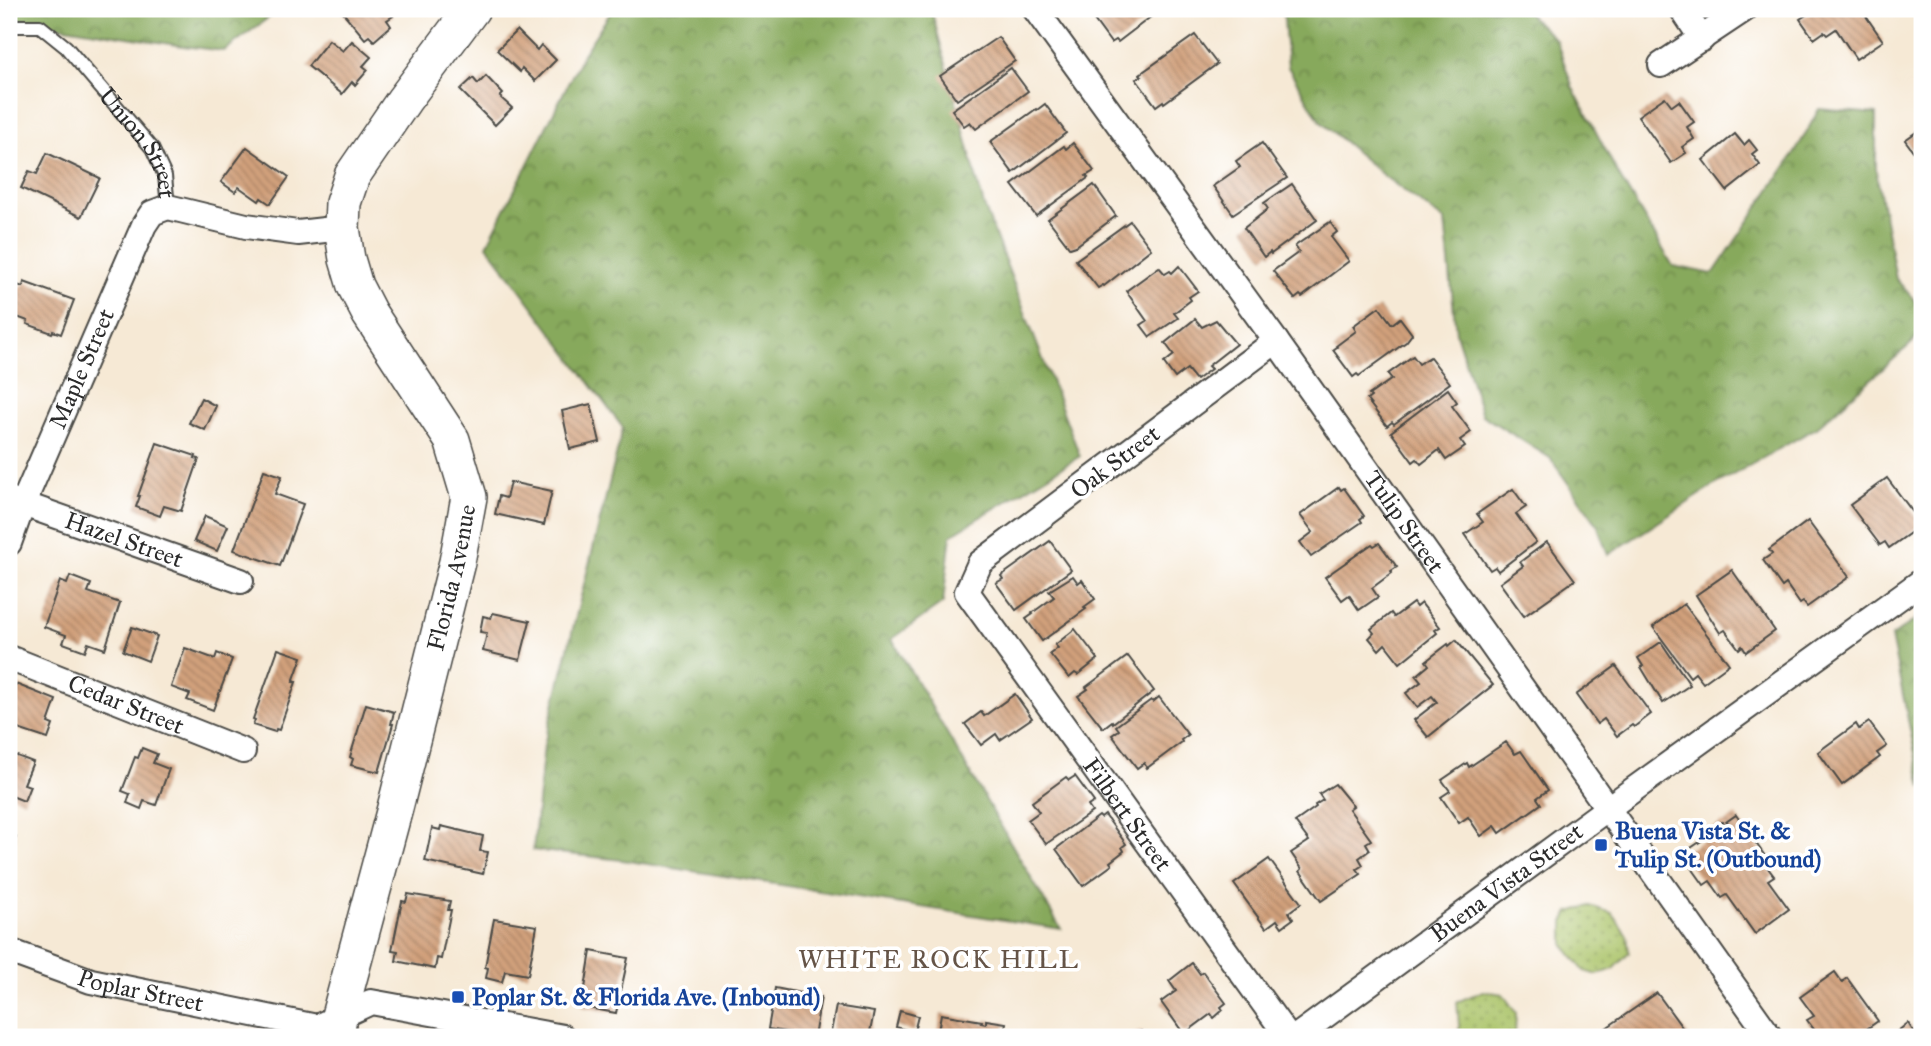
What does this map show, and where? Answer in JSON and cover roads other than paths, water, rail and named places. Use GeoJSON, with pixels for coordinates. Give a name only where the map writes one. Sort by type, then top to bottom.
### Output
{"type":"FeatureCollection","features":[{"type":"Feature","properties":{"kind":"main road","name":"Florida Avenue"},"geometry":{"type":"LineString","coordinates":[[338,1026],[454,575],[469,497],[452,440],[369,313],[355,286],[342,228],[343,203],[352,176],[404,100],[472,9]]}},
{"type":"Feature","properties":{"kind":"street","name":"Tulip Street"},"geometry":{"type":"LineString","coordinates":[[1035,9],[1276,341],[1770,1037]]}},
{"type":"Feature","properties":{"kind":"street"},"geometry":{"type":"LineString","coordinates":[[1682,9],[1702,39]]}},
{"type":"Feature","properties":{"kind":"street"},"geometry":{"type":"LineString","coordinates":[[1661,65],[1745,9]]}},
{"type":"Feature","properties":{"kind":"street","name":"Union Street"},"geometry":{"type":"LineString","coordinates":[[168,207],[246,226],[298,233],[342,228]]}},
{"type":"Feature","properties":{"kind":"street","name":"Maple Street"},"geometry":{"type":"LineString","coordinates":[[9,543],[16,502],[144,225],[152,213],[168,207]]}},
{"type":"Feature","properties":{"kind":"street","name":"Oak Street"},"geometry":{"type":"LineString","coordinates":[[967,592],[980,563],[1276,341]]}},
{"type":"Feature","properties":{"kind":"street","name":"Hazel Street"},"geometry":{"type":"LineString","coordinates":[[16,502],[241,581]]}},
{"type":"Feature","properties":{"kind":"street","name":"Buena Vista Street"},"geometry":{"type":"LineString","coordinates":[[1296,1037],[1922,581]]}},
{"type":"Feature","properties":{"kind":"street","name":"Filbert Street"},"geometry":{"type":"LineString","coordinates":[[967,592],[1288,1037]]}},
{"type":"Feature","properties":{"kind":"street","name":"Cedar Street"},"geometry":{"type":"LineString","coordinates":[[9,658],[243,751]]}},
{"type":"Feature","properties":{"kind":"street","name":"Poplar Street"},"geometry":{"type":"LineString","coordinates":[[9,951],[91,981],[317,1027],[338,1026],[372,1002],[563,1037]]}},
{"type":"Feature","properties":{"kind":"lane","name":"Union Street"},"geometry":{"type":"LineString","coordinates":[[9,29],[15,26],[40,26],[66,47],[152,148],[165,176],[168,207]]}},
{"type":"Feature","properties":{"kind":"place","name":"Buena Vista St. & Tulip St. (Outbound)"},"geometry":{"type":"Point","coordinates":[1601,845]}},
{"type":"Feature","properties":{"kind":"place","name":"Poplar St. & Florida Ave. (Inbound)"},"geometry":{"type":"Point","coordinates":[458,997]}},
{"type":"Feature","properties":{"kind":"district","name":"WHITE ROCK HILL"},"geometry":{"type":"Point","coordinates":[939,959]}}]}
